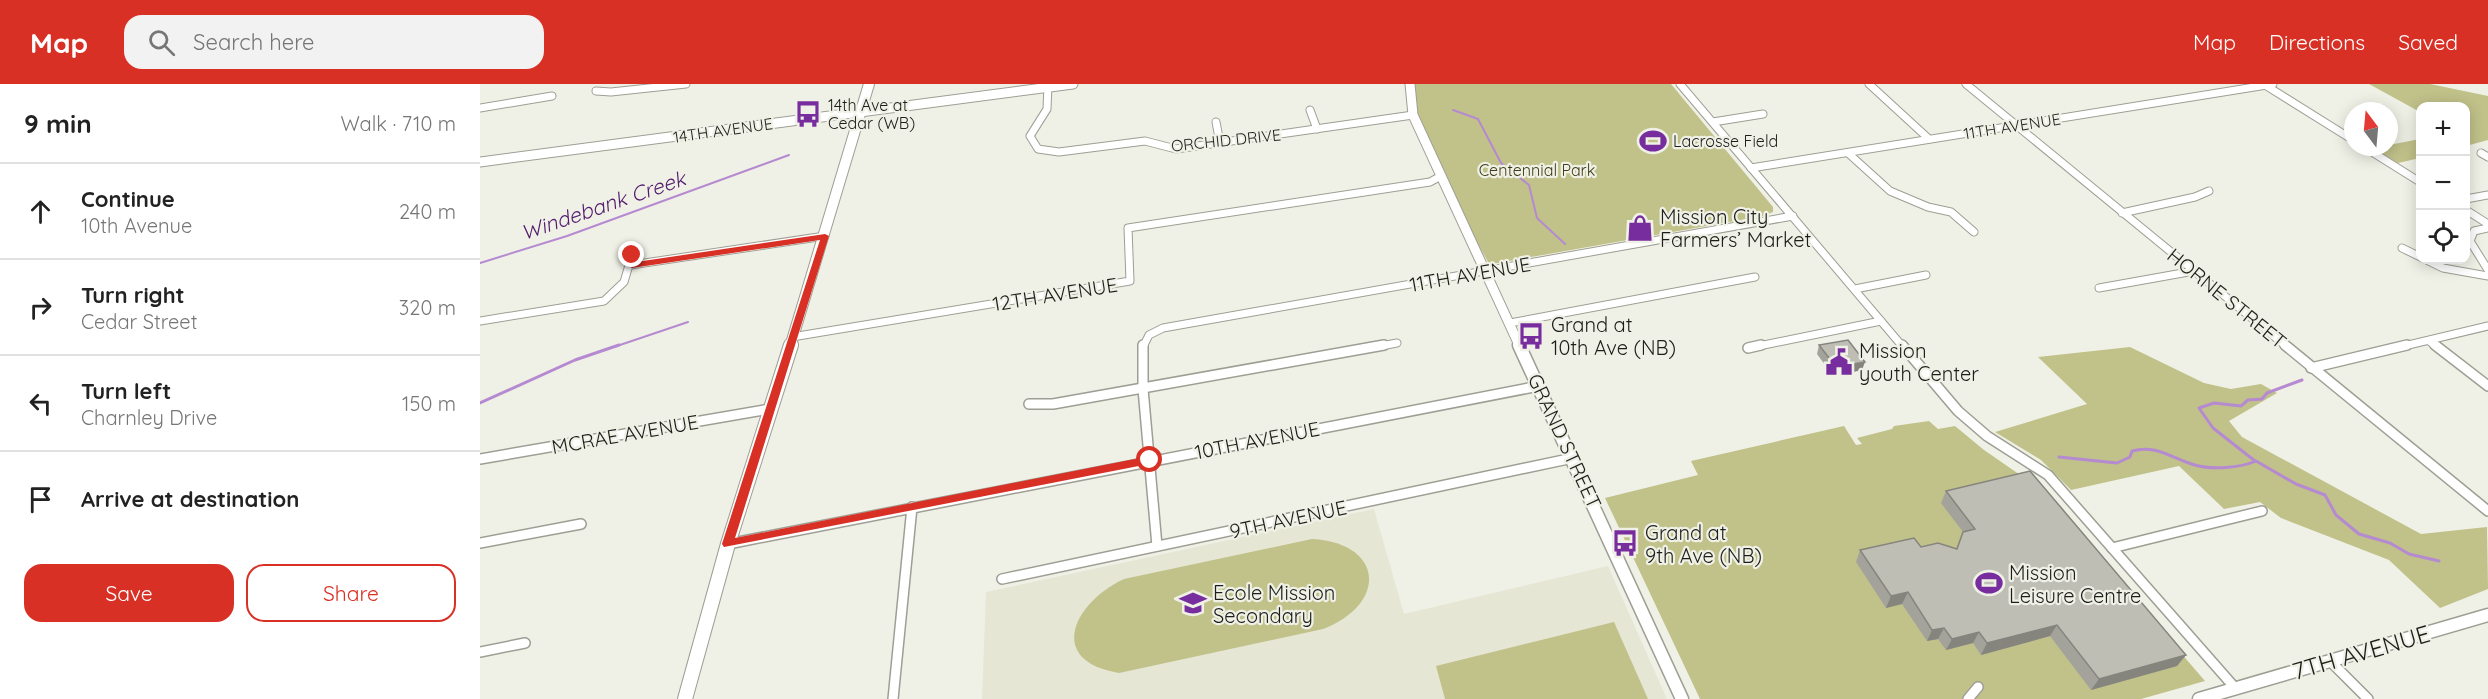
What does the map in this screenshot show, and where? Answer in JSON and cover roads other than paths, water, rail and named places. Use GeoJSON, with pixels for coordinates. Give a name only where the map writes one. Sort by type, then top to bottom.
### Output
{"type":"FeatureCollection","features":[{"type":"Feature","properties":{"kind":"main road"},"geometry":{"type":"LineString","coordinates":[[685,699],[728,544],[825,236],[869,84]]}},
{"type":"Feature","properties":{"kind":"street"},"geometry":{"type":"LineString","coordinates":[[629,91],[633,84]]}},
{"type":"Feature","properties":{"kind":"street"},"geometry":{"type":"LineString","coordinates":[[596,91],[629,91],[686,84]]}},
{"type":"Feature","properties":{"kind":"street","name":"14TH AVENUE"},"geometry":{"type":"LineString","coordinates":[[480,162],[1073,84]]}},
{"type":"Feature","properties":{"kind":"street","name":"GRAND STREET"},"geometry":{"type":"LineString","coordinates":[[1410,84],[1413,115],[1573,458],[1682,699]]}},
{"type":"Feature","properties":{"kind":"street"},"geometry":{"type":"LineString","coordinates":[[1680,84],[1958,411],[1987,436],[2048,475],[2236,688]]}},
{"type":"Feature","properties":{"kind":"street"},"geometry":{"type":"LineString","coordinates":[[1869,84],[1929,139]]}},
{"type":"Feature","properties":{"kind":"street","name":"HORNE STREET"},"geometry":{"type":"LineString","coordinates":[[1966,84],[2488,511]]}},
{"type":"Feature","properties":{"kind":"street","name":"11TH AVENUE"},"geometry":{"type":"LineString","coordinates":[[1751,168],[2273,84]]}},
{"type":"Feature","properties":{"kind":"street","name":"ORCHID DRIVE"},"geometry":{"type":"LineString","coordinates":[[1048,86],[1047,109],[1030,136],[1033,144],[1041,150],[1059,152],[1141,141],[1171,149],[1413,115]]}},
{"type":"Feature","properties":{"kind":"street"},"geometry":{"type":"LineString","coordinates":[[2265,86],[2344,134]]}},
{"type":"Feature","properties":{"kind":"street"},"geometry":{"type":"LineString","coordinates":[[480,108],[552,96]]}},
{"type":"Feature","properties":{"kind":"street"},"geometry":{"type":"LineString","coordinates":[[1310,110],[1317,129]]}},
{"type":"Feature","properties":{"kind":"street"},"geometry":{"type":"LineString","coordinates":[[1713,122],[1763,114]]}},
{"type":"Feature","properties":{"kind":"street"},"geometry":{"type":"LineString","coordinates":[[1216,122],[1220,143]]}},
{"type":"Feature","properties":{"kind":"street"},"geometry":{"type":"LineString","coordinates":[[1848,153],[1866,172],[1890,191],[1928,207],[1951,212],[1974,232]]}},
{"type":"Feature","properties":{"kind":"street"},"geometry":{"type":"LineString","coordinates":[[2481,153],[2488,157]]}},
{"type":"Feature","properties":{"kind":"street"},"geometry":{"type":"LineString","coordinates":[[2379,156],[2416,179]]}},
{"type":"Feature","properties":{"kind":"street","name":"12TH AVENUE"},"geometry":{"type":"LineString","coordinates":[[792,337],[1130,281],[1128,228],[1430,182],[1441,176]]}},
{"type":"Feature","properties":{"kind":"street"},"geometry":{"type":"LineString","coordinates":[[2122,213],[2195,197],[2210,191]]}},
{"type":"Feature","properties":{"kind":"street"},"geometry":{"type":"LineString","coordinates":[[2470,199],[2488,195]]}},
{"type":"Feature","properties":{"kind":"street"},"geometry":{"type":"LineString","coordinates":[[2470,213],[2488,226]]}},
{"type":"Feature","properties":{"kind":"street","name":"11TH AVENUE"},"geometry":{"type":"LineString","coordinates":[[1143,389],[1143,345],[1149,336],[1163,328],[1793,216]]}},
{"type":"Feature","properties":{"kind":"street"},"geometry":{"type":"LineString","coordinates":[[2488,226],[2474,231],[2470,241],[2488,270]]}},
{"type":"Feature","properties":{"kind":"street"},"geometry":{"type":"LineString","coordinates":[[632,265],[825,236]]}},
{"type":"Feature","properties":{"kind":"street"},"geometry":{"type":"LineString","coordinates":[[2402,248],[2423,262],[2454,272],[2488,276]]}},
{"type":"Feature","properties":{"kind":"street"},"geometry":{"type":"LineString","coordinates":[[480,321],[604,301],[620,290],[632,265],[632,255]]}},
{"type":"Feature","properties":{"kind":"street"},"geometry":{"type":"LineString","coordinates":[[2099,288],[2194,271]]}},
{"type":"Feature","properties":{"kind":"street"},"geometry":{"type":"LineString","coordinates":[[1855,289],[1926,276]]}},
{"type":"Feature","properties":{"kind":"street"},"geometry":{"type":"LineString","coordinates":[[1510,323],[1755,278]]}},
{"type":"Feature","properties":{"kind":"street"},"geometry":{"type":"LineString","coordinates":[[1748,348],[1881,321]]}},
{"type":"Feature","properties":{"kind":"street"},"geometry":{"type":"LineString","coordinates":[[2312,368],[2488,326]]}},
{"type":"Feature","properties":{"kind":"street"},"geometry":{"type":"LineString","coordinates":[[2429,341],[2488,386]]}},
{"type":"Feature","properties":{"kind":"street"},"geometry":{"type":"LineString","coordinates":[[1029,404],[1053,404],[1396,344]]}},
{"type":"Feature","properties":{"kind":"street","name":"10TH AVENUE"},"geometry":{"type":"LineString","coordinates":[[728,544],[1539,386]]}},
{"type":"Feature","properties":{"kind":"street"},"geometry":{"type":"LineString","coordinates":[[1143,389],[1157,546]]}},
{"type":"Feature","properties":{"kind":"street","name":"MCRAE AVENUE"},"geometry":{"type":"LineString","coordinates":[[480,459],[770,408]]}},
{"type":"Feature","properties":{"kind":"street","name":"9TH AVENUE"},"geometry":{"type":"LineString","coordinates":[[1002,579],[1573,458]]}},
{"type":"Feature","properties":{"kind":"street"},"geometry":{"type":"LineString","coordinates":[[893,699],[912,507]]}},
{"type":"Feature","properties":{"kind":"street"},"geometry":{"type":"LineString","coordinates":[[2112,548],[2262,511]]}},
{"type":"Feature","properties":{"kind":"street"},"geometry":{"type":"LineString","coordinates":[[480,543],[581,524]]}},
{"type":"Feature","properties":{"kind":"street","name":"7TH AVENUE"},"geometry":{"type":"LineString","coordinates":[[2199,699],[2488,615]]}},
{"type":"Feature","properties":{"kind":"street"},"geometry":{"type":"LineString","coordinates":[[480,652],[525,643]]}},
{"type":"Feature","properties":{"kind":"street"},"geometry":{"type":"LineString","coordinates":[[2330,661],[2368,699]]}},
{"type":"Feature","properties":{"kind":"street"},"geometry":{"type":"LineString","coordinates":[[1968,699],[1978,687]]}},
{"type":"Feature","properties":{"kind":"waterway"},"geometry":{"type":"LineString","coordinates":[[1453,110],[1478,119],[1501,163],[1529,185],[1537,218],[1565,244]]}},
{"type":"Feature","properties":{"kind":"waterway","name":"Windebank Creek"},"geometry":{"type":"LineString","coordinates":[[480,263],[567,236],[789,155]]}},
{"type":"Feature","properties":{"kind":"waterway"},"geometry":{"type":"LineString","coordinates":[[614,347],[688,322]]}},
{"type":"Feature","properties":{"kind":"waterway"},"geometry":{"type":"LineString","coordinates":[[480,403],[575,360],[619,345]]}},
{"type":"Feature","properties":{"kind":"waterway"},"geometry":{"type":"LineString","coordinates":[[2255,461],[2213,428],[2199,408],[2214,403],[2241,406],[2248,400],[2262,399],[2267,393],[2302,380]]}},
{"type":"Feature","properties":{"kind":"waterway"},"geometry":{"type":"LineString","coordinates":[[2059,457],[2117,463],[2130,457],[2132,451],[2149,449],[2195,465],[2209,467],[2234,467],[2256,461],[2296,484],[2325,495],[2336,515],[2359,534],[2390,543],[2409,554],[2439,561]]}},
{"type":"Feature","properties":{"kind":"place","name":"14th Ave at Cedar (WB)"},"geometry":{"type":"Point","coordinates":[808,114]}},
{"type":"Feature","properties":{"kind":"place","name":"Lacrosse Field"},"geometry":{"type":"Point","coordinates":[1653,141]}},
{"type":"Feature","properties":{"kind":"place","name":"Mission City Farmers’ Market"},"geometry":{"type":"Point","coordinates":[1640,228]}},
{"type":"Feature","properties":{"kind":"place","name":"Grand at 10th Ave (NB)"},"geometry":{"type":"Point","coordinates":[1531,336]}},
{"type":"Feature","properties":{"kind":"place","name":"Mission youth Center"},"geometry":{"type":"Point","coordinates":[1839,362]}},
{"type":"Feature","properties":{"kind":"place","name":"Grand at 9th Ave (NB)"},"geometry":{"type":"Point","coordinates":[1625,543]}},
{"type":"Feature","properties":{"kind":"place","name":"Mission Leisure Centre"},"geometry":{"type":"Point","coordinates":[1989,583]}},
{"type":"Feature","properties":{"kind":"place","name":"Ecole Mission Secondary"},"geometry":{"type":"Point","coordinates":[1193,603]}},
{"type":"Feature","properties":{"kind":"park label","name":"Centennial Park"},"geometry":{"type":"Point","coordinates":[1537,170]}}]}
